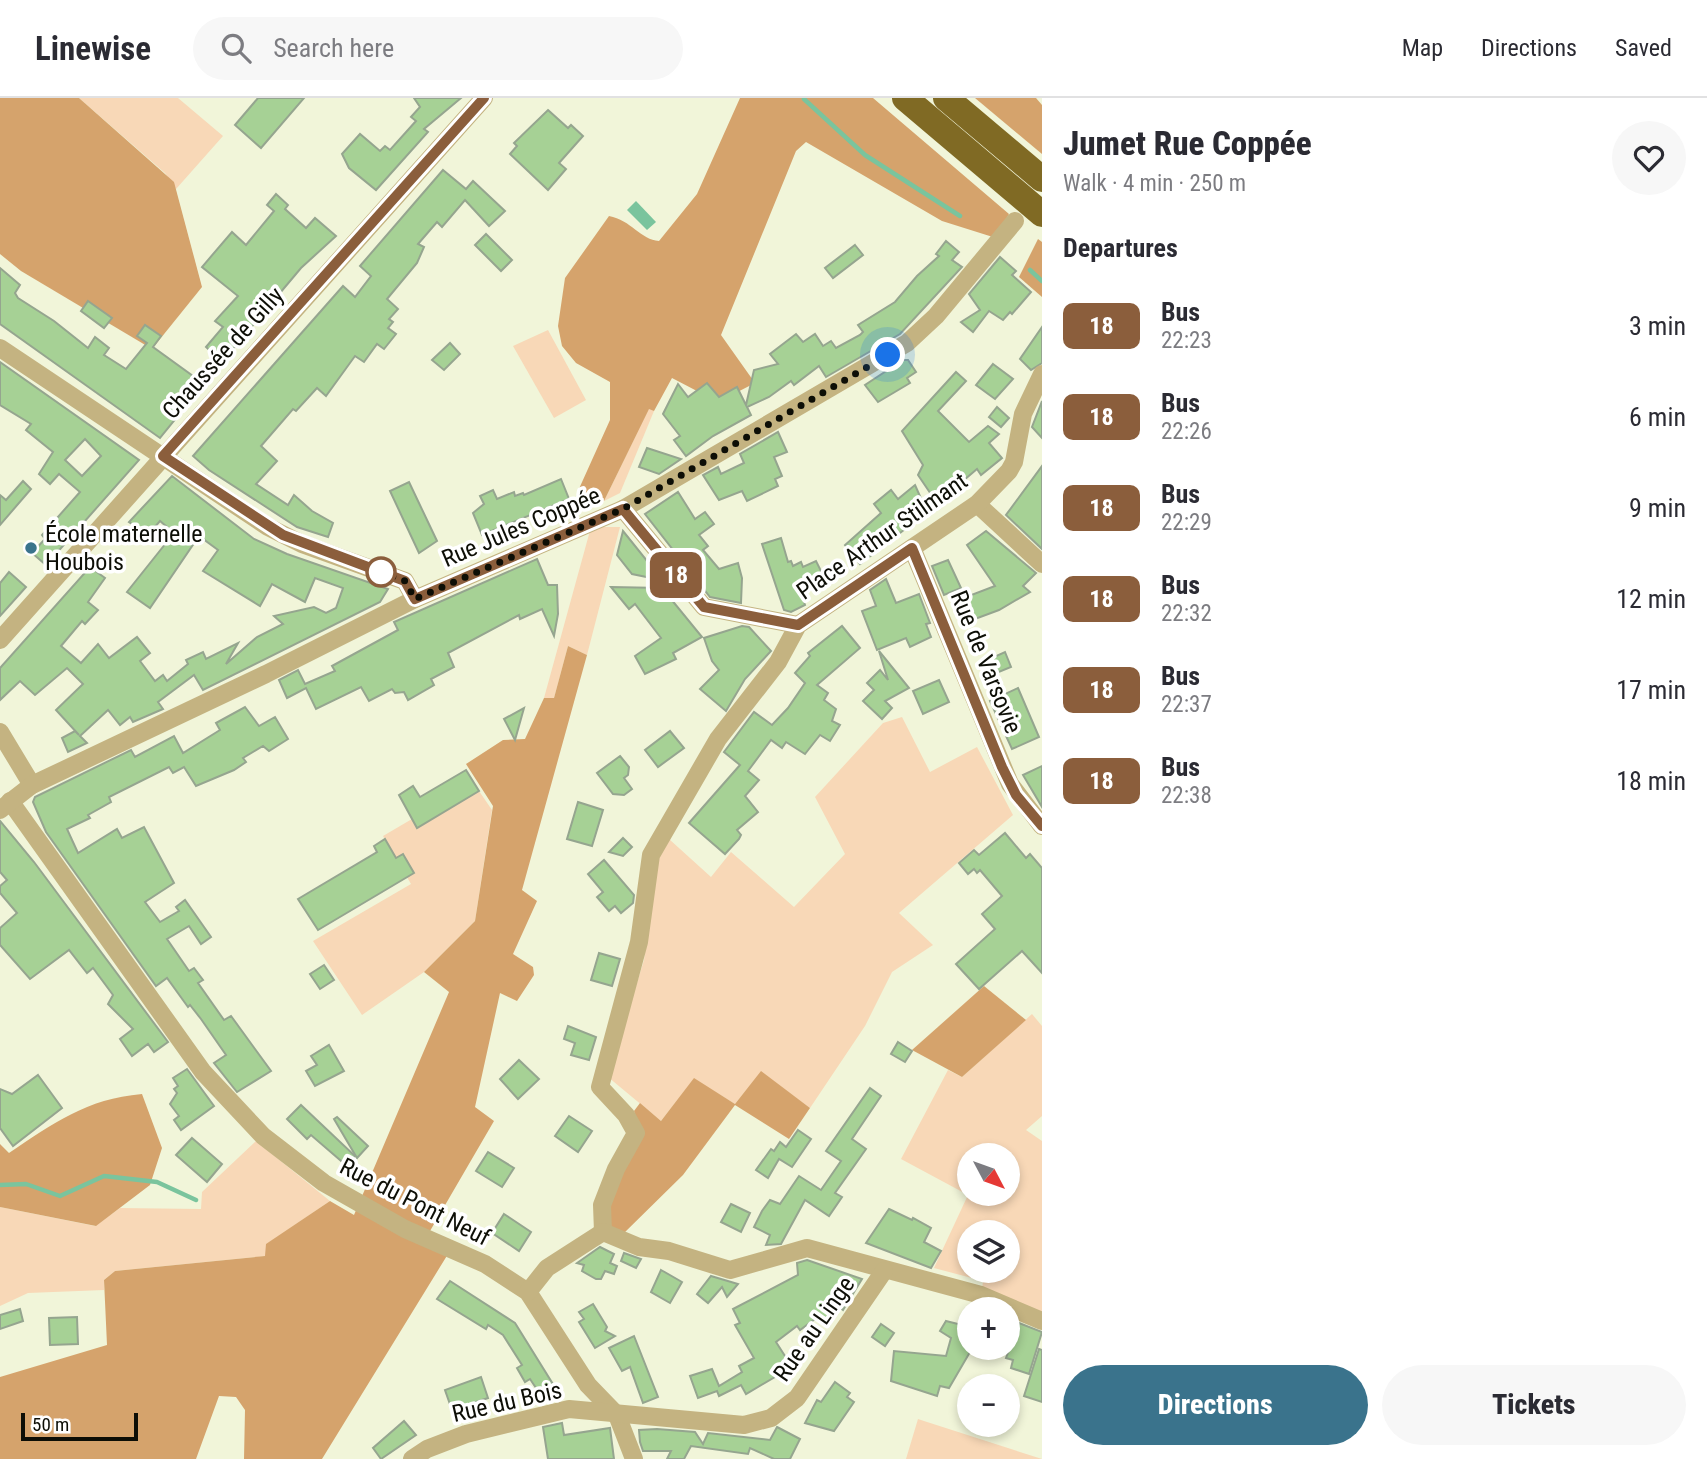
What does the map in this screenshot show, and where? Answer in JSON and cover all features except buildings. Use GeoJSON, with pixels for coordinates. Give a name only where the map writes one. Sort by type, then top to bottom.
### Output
{"type":"FeatureCollection","features":[{"type":"Feature","properties":{"kind":"highway"},"geometry":{"type":"LineString","coordinates":[[905,98],[1042,214]]}},
{"type":"Feature","properties":{"kind":"highway"},"geometry":{"type":"LineString","coordinates":[[946,98],[1042,179]]}},
{"type":"Feature","properties":{"kind":"street","name":"Chaussée de Gilly"},"geometry":{"type":"LineString","coordinates":[[0,640],[484,98]]}},
{"type":"Feature","properties":{"kind":"street","name":"Rue Jules Coppée"},"geometry":{"type":"LineString","coordinates":[[5,806],[32,785],[254,680],[415,599],[623,509],[907,343],[936,316],[1015,221]]}},
{"type":"Feature","properties":{"kind":"street"},"geometry":{"type":"LineString","coordinates":[[0,348],[283,535],[405,581],[415,599]]}},
{"type":"Feature","properties":{"kind":"street","name":"Place Arthur Stilmant"},"geometry":{"type":"LineString","coordinates":[[798,625],[977,504],[1014,463],[1023,414],[1042,374]]}},
{"type":"Feature","properties":{"kind":"street"},"geometry":{"type":"LineString","coordinates":[[977,504],[1042,564]]}},
{"type":"Feature","properties":{"kind":"street"},"geometry":{"type":"LineString","coordinates":[[603,1232],[602,1205],[616,1169],[636,1133],[626,1115],[600,1087],[639,942],[651,855],[718,739],[778,662],[798,625],[704,607],[623,509]]}},
{"type":"Feature","properties":{"kind":"street","name":"Rue de Varsovie"},"geometry":{"type":"LineString","coordinates":[[912,548],[1002,767],[1016,795],[1042,826]]}},
{"type":"Feature","properties":{"kind":"street"},"geometry":{"type":"LineString","coordinates":[[0,733],[32,785]]}},
{"type":"Feature","properties":{"kind":"street","name":"Rue du Pont Neuf"},"geometry":{"type":"LineString","coordinates":[[5,806],[203,1072],[263,1136],[347,1198],[405,1229],[485,1264],[528,1292],[588,1385],[617,1415]]}},
{"type":"Feature","properties":{"kind":"street"},"geometry":{"type":"LineString","coordinates":[[528,1292],[547,1268],[603,1232]]}},
{"type":"Feature","properties":{"kind":"street"},"geometry":{"type":"LineString","coordinates":[[603,1232],[639,1247],[670,1251],[730,1270],[807,1248],[884,1271],[981,1295],[1042,1321]]}},
{"type":"Feature","properties":{"kind":"street","name":"Rue au Linge"},"geometry":{"type":"LineString","coordinates":[[617,1415],[744,1425],[771,1418],[797,1398],[884,1271]]}},
{"type":"Feature","properties":{"kind":"street","name":"Rue du Bois"},"geometry":{"type":"LineString","coordinates":[[412,1459],[427,1449],[506,1422],[569,1409],[617,1415]]}},
{"type":"Feature","properties":{"kind":"street"},"geometry":{"type":"LineString","coordinates":[[617,1415],[634,1459]]}},
{"type":"Feature","properties":{"kind":"shaded area"},"geometry":{"type":"Polygon","coordinates":[[[0,98],[79,98],[174,182],[202,287],[152,349],[21,271],[0,254],[0,98]]]}},
{"type":"Feature","properties":{"kind":"shaded area"},"geometry":{"type":"Polygon","coordinates":[[[79,98],[178,98],[223,136],[176,189],[165,173],[79,98]]]}},
{"type":"Feature","properties":{"kind":"shaded area"},"geometry":{"type":"Polygon","coordinates":[[[740,98],[873,98],[1009,214],[996,238],[942,221],[806,142],[796,151],[721,335],[755,383],[718,402],[672,378],[654,411],[649,409],[604,501],[581,511],[578,491],[610,420],[610,382],[576,363],[562,346],[558,326],[565,278],[609,216],[624,221],[647,237],[659,241],[697,194],[740,98]]]}},
{"type":"Feature","properties":{"kind":"shaded area"},"geometry":{"type":"Polygon","coordinates":[[[975,98],[1036,98],[1042,105],[1042,154],[975,98]]]}},
{"type":"Feature","properties":{"kind":"shaded area"},"geometry":{"type":"Polygon","coordinates":[[[636,201],[656,222],[647,230],[627,210],[636,201]]]}},
{"type":"Feature","properties":{"kind":"shaded area"},"geometry":{"type":"Polygon","coordinates":[[[1038,239],[1042,242],[1042,297],[1019,277],[1038,239]]]}},
{"type":"Feature","properties":{"kind":"shaded area"},"geometry":{"type":"Polygon","coordinates":[[[548,330],[586,400],[554,418],[513,346],[548,330]]]}},
{"type":"Feature","properties":{"kind":"shaded area"},"geometry":{"type":"Polygon","coordinates":[[[649,408],[654,411],[620,493],[604,501],[649,408]]]}},
{"type":"Feature","properties":{"kind":"shaded area"},"geometry":{"type":"Polygon","coordinates":[[[591,527],[620,527],[587,655],[568,646],[554,698],[544,698],[591,527]]]}},
{"type":"Feature","properties":{"kind":"shaded area"},"geometry":{"type":"Polygon","coordinates":[[[568,646],[587,655],[522,890],[537,901],[513,954],[533,967],[534,975],[517,1001],[500,993],[475,1107],[494,1121],[423,1243],[448,1254],[322,1459],[244,1459],[245,1410],[236,1397],[219,1396],[196,1459],[0,1459],[0,1377],[107,1345],[104,1280],[115,1271],[265,1256],[266,1244],[330,1201],[354,1215],[449,992],[424,972],[475,921],[493,806],[466,764],[503,740],[525,739],[544,698],[554,698],[568,646]]]}},
{"type":"Feature","properties":{"kind":"shaded area"},"geometry":{"type":"Polygon","coordinates":[[[902,717],[930,772],[977,747],[1013,815],[899,913],[933,945],[892,972],[865,1026],[810,1108],[761,1072],[735,1104],[694,1079],[661,1121],[608,1077],[644,960],[656,863],[669,839],[711,877],[731,852],[794,907],[845,854],[815,797],[883,723],[902,717]]]}},
{"type":"Feature","properties":{"kind":"shaded area"},"geometry":{"type":"Polygon","coordinates":[[[479,791],[492,810],[475,921],[424,972],[362,1015],[313,941],[411,884],[383,836],[412,819],[418,827],[479,791]]]}},
{"type":"Feature","properties":{"kind":"shaded area"},"geometry":{"type":"Polygon","coordinates":[[[984,986],[1026,1020],[962,1077],[912,1050],[984,986]]]}},
{"type":"Feature","properties":{"kind":"shaded area"},"geometry":{"type":"Polygon","coordinates":[[[1032,1014],[1042,1026],[1042,1116],[1026,1130],[1042,1141],[1042,1317],[1020,1307],[1020,1297],[999,1297],[982,1289],[983,1283],[1020,1283],[1020,1220],[957,1220],[957,1274],[934,1268],[963,1206],[1020,1206],[1020,1143],[957,1143],[957,1189],[901,1159],[948,1070],[962,1077],[1032,1014]]]}},
{"type":"Feature","properties":{"kind":"shaded area"},"geometry":{"type":"Polygon","coordinates":[[[761,1071],[810,1108],[789,1139],[735,1105],[683,1175],[622,1235],[606,1229],[611,1189],[639,1128],[634,1111],[640,1103],[661,1121],[694,1078],[735,1104],[761,1071]]]}},
{"type":"Feature","properties":{"kind":"shaded area"},"geometry":{"type":"Polygon","coordinates":[[[142,1094],[162,1148],[150,1185],[96,1226],[0,1207],[0,1144],[9,1153],[71,1114],[104,1101],[142,1094]]]}},
{"type":"Feature","properties":{"kind":"shaded area"},"geometry":{"type":"Polygon","coordinates":[[[256,1141],[330,1201],[267,1244],[266,1256],[115,1271],[104,1280],[104,1290],[28,1293],[0,1306],[0,1207],[95,1226],[120,1208],[201,1209],[202,1192],[256,1141]]]}},
{"type":"Feature","properties":{"kind":"shaded area"},"geometry":{"type":"Polygon","coordinates":[[[918,1419],[957,1432],[957,1437],[974,1437],[1042,1459],[906,1459],[918,1419]]]}},
{"type":"Feature","properties":{"kind":"waterway"},"geometry":{"type":"LineString","coordinates":[[804,99],[865,155],[960,216]]}},
{"type":"Feature","properties":{"kind":"waterway"},"geometry":{"type":"LineString","coordinates":[[1030,270],[1042,281]]}},
{"type":"Feature","properties":{"kind":"waterway"},"geometry":{"type":"LineString","coordinates":[[0,1185],[26,1184],[60,1196],[104,1176],[157,1182],[196,1200]]}},
{"type":"Feature","properties":{"kind":"bus line","name":"18"},"geometry":{"type":"LineString","coordinates":[[484,98],[163,456],[283,535],[405,581],[415,599],[623,509],[704,607],[798,625],[912,548],[1002,767],[1016,795],[1042,826]]}},
{"type":"Feature","properties":{"kind":"place","name":"École maternelle Houbois"},"geometry":{"type":"Point","coordinates":[31,548]}},
{"type":"Feature","properties":{"kind":"route"},"geometry":{"type":"LineString","coordinates":[[381,572],[405,581],[415,599],[623,509],[888,355]]}}]}
